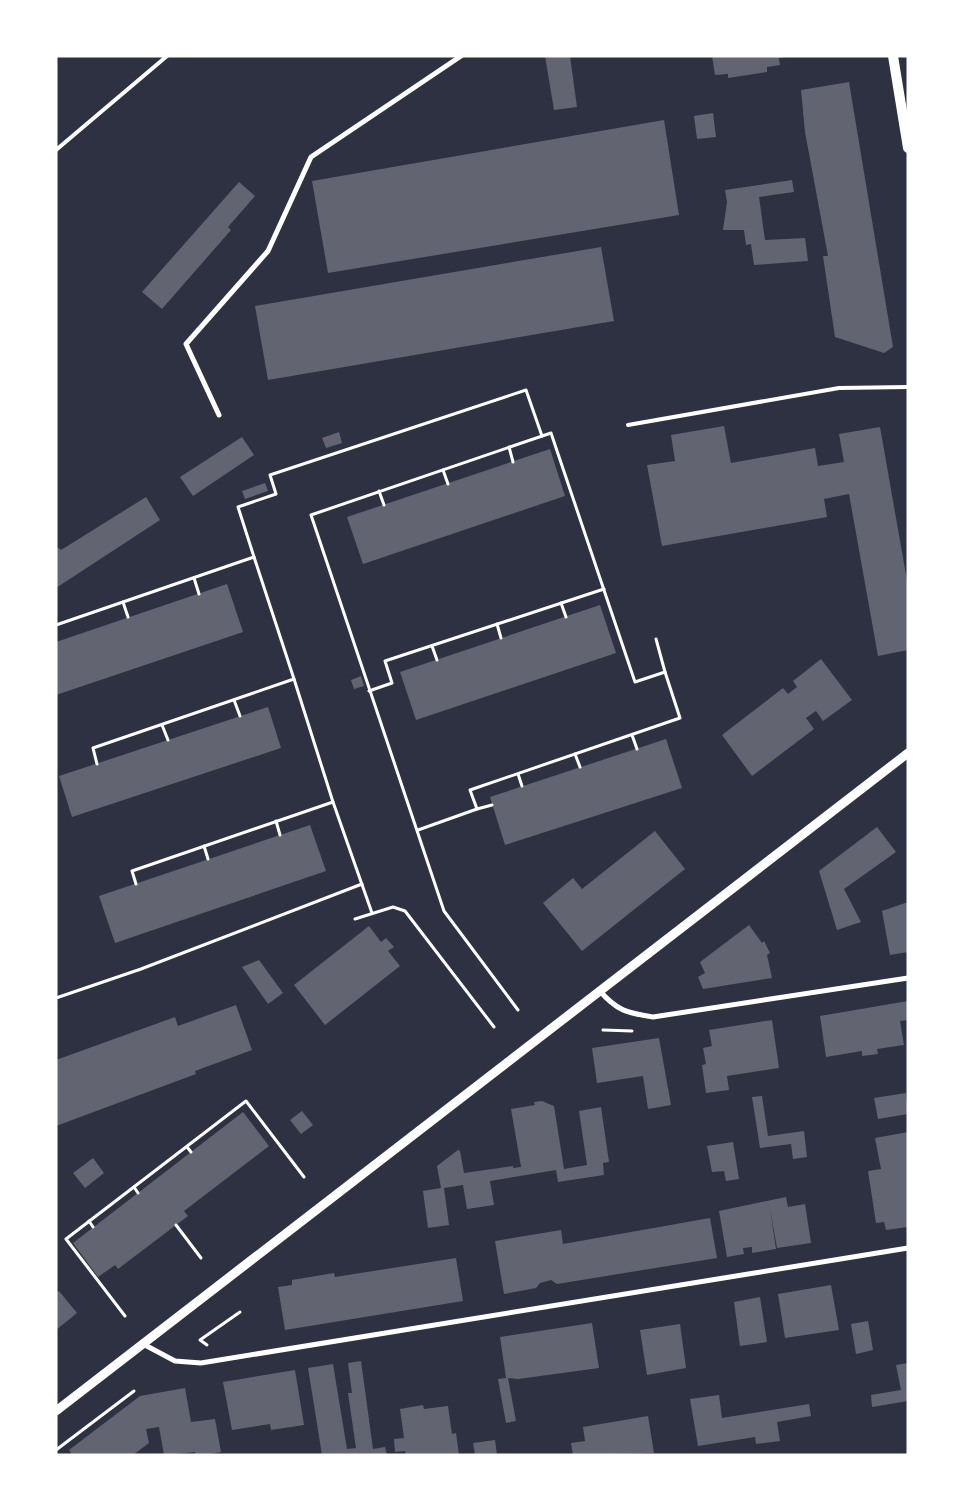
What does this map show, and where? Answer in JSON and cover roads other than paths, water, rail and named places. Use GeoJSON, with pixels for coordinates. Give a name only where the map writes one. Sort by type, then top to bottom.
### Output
{"type":"FeatureCollection","features":[{"type":"Feature","properties":{"kind":"main road"},"geometry":{"type":"LineString","coordinates":[[893,56],[908,148]]}},
{"type":"Feature","properties":{"kind":"street"},"geometry":{"type":"LineString","coordinates":[[219,414],[186,344],[268,251],[311,157],[461,56]]}},
{"type":"Feature","properties":{"kind":"street"},"geometry":{"type":"LineString","coordinates":[[56,1411],[908,753]]}},
{"type":"Feature","properties":{"kind":"street"},"geometry":{"type":"LineString","coordinates":[[599,990],[610,1003],[625,1013],[653,1018],[908,978]]}},
{"type":"Feature","properties":{"kind":"street"},"geometry":{"type":"LineString","coordinates":[[142,1344],[175,1361],[201,1363],[908,1248]]}},
{"type":"Feature","properties":{"kind":"lane"},"geometry":{"type":"LineString","coordinates":[[56,150],[168,56]]}},
{"type":"Feature","properties":{"kind":"lane"},"geometry":{"type":"LineString","coordinates":[[628,425],[839,388],[908,387]]}}]}
